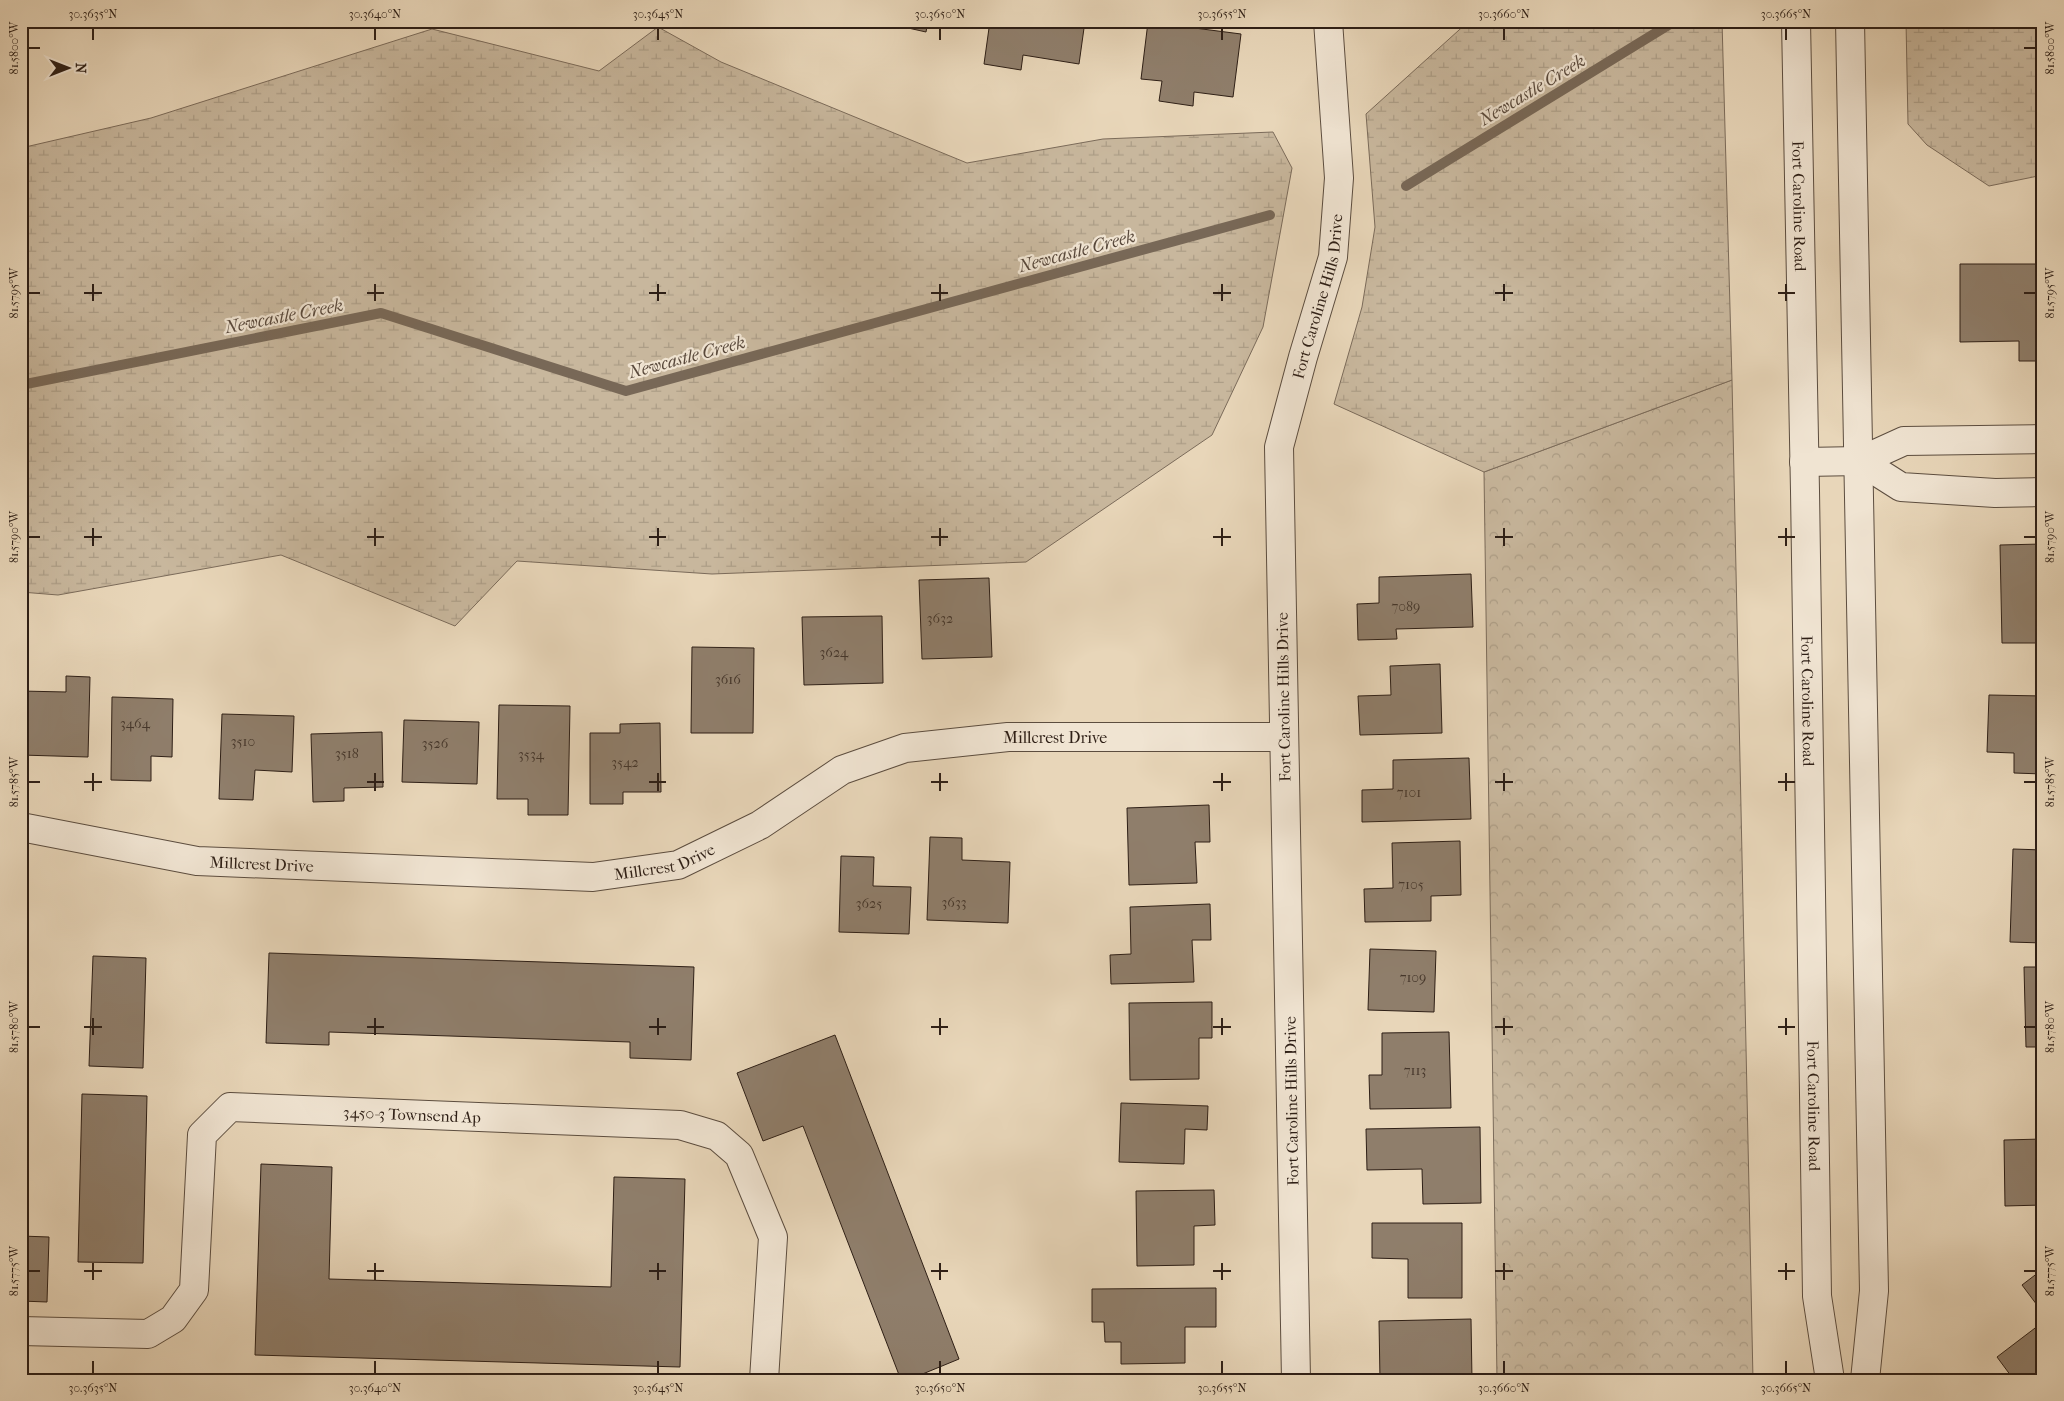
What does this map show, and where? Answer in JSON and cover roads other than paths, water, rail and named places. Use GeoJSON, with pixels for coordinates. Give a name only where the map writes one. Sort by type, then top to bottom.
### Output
{"type":"FeatureCollection","features":[{"type":"Feature","properties":{"kind":"street","name":"Fort Caroline Hills Drive"},"geometry":{"type":"LineString","coordinates":[[1296,1380],[1283,737],[1280,447],[1303,357],[1333,257],[1339,178],[1328,21]]}},
{"type":"Feature","properties":{"kind":"street","name":"Fort Caroline Road"},"geometry":{"type":"LineString","coordinates":[[1796,21],[1817,1296],[1830,1380]]}},
{"type":"Feature","properties":{"kind":"street"},"geometry":{"type":"LineString","coordinates":[[1850,21],[1860,461],[1874,1291],[1865,1380]]}},
{"type":"Feature","properties":{"kind":"street"},"geometry":{"type":"LineString","coordinates":[[1804,462],[1860,461],[1904,441],[2043,439]]}},
{"type":"Feature","properties":{"kind":"street"},"geometry":{"type":"LineString","coordinates":[[1860,461],[1901,487],[1995,493],[2043,492]]}},
{"type":"Feature","properties":{"kind":"street","name":"Millcrest Drive"},"geometry":{"type":"LineString","coordinates":[[21,827],[197,861],[593,877],[678,865],[760,826],[842,770],[905,748],[1008,737],[1283,737]]}},
{"type":"Feature","properties":{"kind":"street","name":"3450-3 Townsend Ap"},"geometry":{"type":"LineString","coordinates":[[21,1331],[148,1334],[173,1319],[194,1290],[202,1135],[230,1107],[680,1124],[717,1136],[739,1155],[773,1237],[764,1380]]}},
{"type":"Feature","properties":{"kind":"waterway","name":"Newcastle Creek"},"geometry":{"type":"LineString","coordinates":[[1406,186],[1675,21]]}},
{"type":"Feature","properties":{"kind":"waterway","name":"Newcastle Creek"},"geometry":{"type":"LineString","coordinates":[[21,385],[381,313],[626,391],[1270,215]]}}]}
